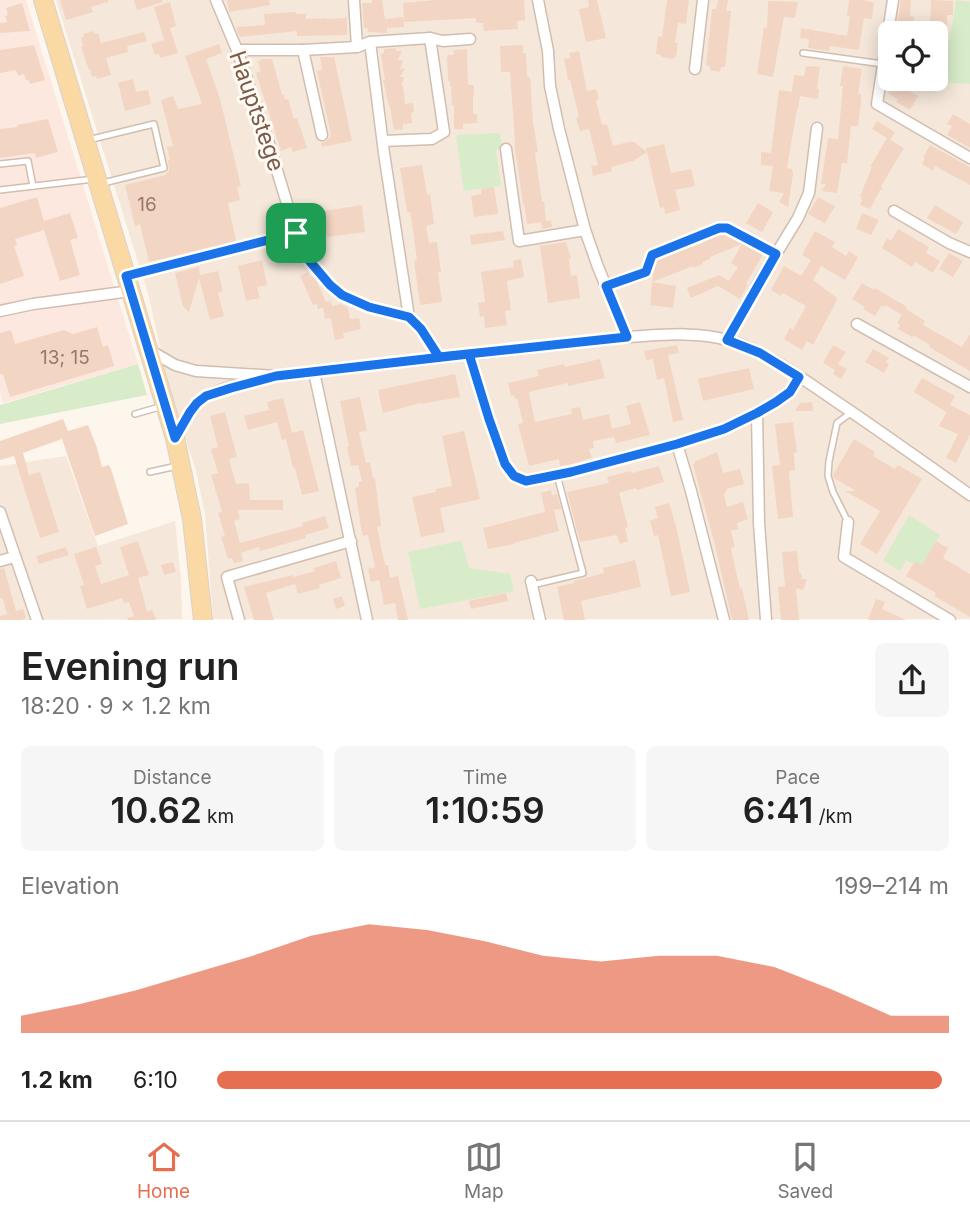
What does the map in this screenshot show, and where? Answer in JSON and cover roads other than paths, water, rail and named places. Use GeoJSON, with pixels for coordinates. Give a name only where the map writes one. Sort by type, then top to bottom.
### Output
{"type":"FeatureCollection","features":[{"type":"Feature","properties":{"kind":"main road"},"geometry":{"type":"LineString","coordinates":[[43,0],[175,438],[192,519],[203,620]]}},
{"type":"Feature","properties":{"kind":"street","name":"Hauptstege"},"geometry":{"type":"LineString","coordinates":[[216,0],[236,50],[296,233],[307,258],[342,295],[369,307],[409,317]]}},
{"type":"Feature","properties":{"kind":"street"},"geometry":{"type":"LineString","coordinates":[[354,0],[357,47]]}},
{"type":"Feature","properties":{"kind":"street"},"geometry":{"type":"LineString","coordinates":[[538,0],[548,51],[550,86],[585,230],[627,337]]}},
{"type":"Feature","properties":{"kind":"street"},"geometry":{"type":"LineString","coordinates":[[695,69],[703,0]]}},
{"type":"Feature","properties":{"kind":"street"},"geometry":{"type":"LineString","coordinates":[[890,21],[893,0]]}},
{"type":"Feature","properties":{"kind":"street"},"geometry":{"type":"LineString","coordinates":[[236,50],[303,50],[430,38],[443,41],[470,39]]}},
{"type":"Feature","properties":{"kind":"street"},"geometry":{"type":"LineString","coordinates":[[383,141],[432,139],[444,132],[430,38]]}},
{"type":"Feature","properties":{"kind":"street"},"geometry":{"type":"LineString","coordinates":[[370,43],[409,317],[421,329],[439,357]]}},
{"type":"Feature","properties":{"kind":"street"},"geometry":{"type":"LineString","coordinates":[[303,50],[322,135]]}},
{"type":"Feature","properties":{"kind":"street"},"geometry":{"type":"LineString","coordinates":[[879,91],[877,104],[970,158]]}},
{"type":"Feature","properties":{"kind":"street"},"geometry":{"type":"LineString","coordinates":[[727,340],[798,218],[809,193],[817,128]]}},
{"type":"Feature","properties":{"kind":"street"},"geometry":{"type":"LineString","coordinates":[[506,149],[519,241],[585,230]]}},
{"type":"Feature","properties":{"kind":"street"},"geometry":{"type":"LineString","coordinates":[[894,211],[970,252]]}},
{"type":"Feature","properties":{"kind":"street"},"geometry":{"type":"LineString","coordinates":[[0,311],[129,283]]}},
{"type":"Feature","properties":{"kind":"street"},"geometry":{"type":"LineString","coordinates":[[857,324],[970,387]]}},
{"type":"Feature","properties":{"kind":"street"},"geometry":{"type":"LineString","coordinates":[[149,350],[175,365],[197,371],[276,376],[627,337],[668,334],[727,340],[760,353],[799,377],[970,495]]}},
{"type":"Feature","properties":{"kind":"street"},"geometry":{"type":"LineString","coordinates":[[469,354],[505,464],[514,476],[526,481],[677,444],[724,429],[776,402],[790,392],[799,377]]}},
{"type":"Feature","properties":{"kind":"street"},"geometry":{"type":"LineString","coordinates":[[314,372],[367,620]]}},
{"type":"Feature","properties":{"kind":"street"},"geometry":{"type":"LineString","coordinates":[[175,438],[190,412],[206,396],[276,376]]}},
{"type":"Feature","properties":{"kind":"street"},"geometry":{"type":"LineString","coordinates":[[757,413],[759,523],[766,620]]}},
{"type":"Feature","properties":{"kind":"street"},"geometry":{"type":"LineString","coordinates":[[677,444],[724,620]]}},
{"type":"Feature","properties":{"kind":"street"},"geometry":{"type":"LineString","coordinates":[[0,512],[37,620]]}},
{"type":"Feature","properties":{"kind":"street"},"geometry":{"type":"LineString","coordinates":[[848,522],[844,557],[950,620]]}},
{"type":"Feature","properties":{"kind":"street"},"geometry":{"type":"LineString","coordinates":[[239,620],[227,577],[351,541]]}},
{"type":"Feature","properties":{"kind":"street"},"geometry":{"type":"LineString","coordinates":[[0,561],[14,557]]}},
{"type":"Feature","properties":{"kind":"street"},"geometry":{"type":"LineString","coordinates":[[531,583],[540,620]]}},
{"type":"Feature","properties":{"kind":"lane"},"geometry":{"type":"LineString","coordinates":[[803,53],[878,63]]}},
{"type":"Feature","properties":{"kind":"lane"},"geometry":{"type":"LineString","coordinates":[[0,190],[99,181],[164,168],[154,124],[86,140]]}},
{"type":"Feature","properties":{"kind":"lane"},"geometry":{"type":"LineString","coordinates":[[0,164],[28,161],[33,186]]}},
{"type":"Feature","properties":{"kind":"lane"},"geometry":{"type":"LineString","coordinates":[[606,286],[646,272],[652,255],[719,228],[734,231],[776,254]]}},
{"type":"Feature","properties":{"kind":"lane"},"geometry":{"type":"LineString","coordinates":[[129,283],[296,233]]}},
{"type":"Feature","properties":{"kind":"lane"},"geometry":{"type":"LineString","coordinates":[[135,414],[166,405]]}},
{"type":"Feature","properties":{"kind":"lane"},"geometry":{"type":"LineString","coordinates":[[848,522],[828,476],[838,424],[852,412]]}},
{"type":"Feature","properties":{"kind":"lane"},"geometry":{"type":"LineString","coordinates":[[150,472],[181,465]]}},
{"type":"Feature","properties":{"kind":"lane"},"geometry":{"type":"LineString","coordinates":[[531,583],[583,573],[558,475]]}}]}
